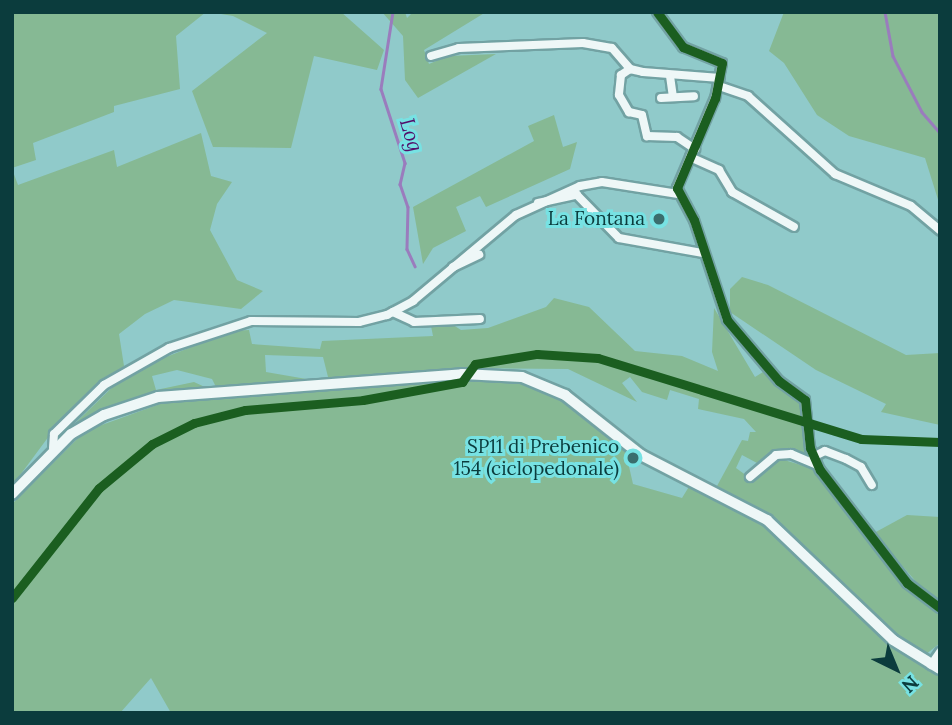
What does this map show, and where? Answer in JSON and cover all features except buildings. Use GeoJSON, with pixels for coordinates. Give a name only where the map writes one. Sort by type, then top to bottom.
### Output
{"type":"FeatureCollection","features":[{"type":"Feature","properties":{"kind":"main road"},"geometry":{"type":"LineString","coordinates":[[12,494],[53,448],[114,411],[181,393],[472,373],[522,377],[565,395],[641,455],[767,520],[894,640],[935,667]]}},
{"type":"Feature","properties":{"kind":"street"},"geometry":{"type":"LineString","coordinates":[[657,12],[684,47],[719,58],[719,82],[678,194]]}},
{"type":"Feature","properties":{"kind":"street"},"geometry":{"type":"LineString","coordinates":[[431,55],[459,48],[583,43],[612,48],[631,69],[719,82],[748,96],[835,174],[911,206],[940,230]]}},
{"type":"Feature","properties":{"kind":"street"},"geometry":{"type":"LineString","coordinates":[[631,69],[621,75],[619,95],[629,111],[642,115],[647,136],[673,135],[693,153],[719,170],[732,192],[794,227]]}},
{"type":"Feature","properties":{"kind":"street"},"geometry":{"type":"LineString","coordinates":[[670,76],[673,97]]}},
{"type":"Feature","properties":{"kind":"street"},"geometry":{"type":"LineString","coordinates":[[661,98],[694,96]]}},
{"type":"Feature","properties":{"kind":"street"},"geometry":{"type":"LineString","coordinates":[[53,448],[54,434],[104,386],[169,348],[251,321],[359,322],[393,312],[535,203],[602,182],[678,194],[694,219],[702,253],[733,330],[809,407],[815,461],[907,583],[940,608]]}},
{"type":"Feature","properties":{"kind":"street"},"geometry":{"type":"LineString","coordinates":[[535,203],[577,195],[619,238],[702,253]]}},
{"type":"Feature","properties":{"kind":"street"},"geometry":{"type":"LineString","coordinates":[[453,267],[479,255]]}},
{"type":"Feature","properties":{"kind":"street"},"geometry":{"type":"LineString","coordinates":[[393,312],[414,322],[480,319]]}},
{"type":"Feature","properties":{"kind":"street"},"geometry":{"type":"LineString","coordinates":[[815,461],[825,450],[861,467],[872,485]]}},
{"type":"Feature","properties":{"kind":"street"},"geometry":{"type":"LineString","coordinates":[[750,477],[776,455],[791,454],[815,461]]}},
{"type":"Feature","properties":{"kind":"street"},"geometry":{"type":"LineString","coordinates":[[935,667],[940,652]]}},
{"type":"Feature","properties":{"kind":"green space"},"geometry":{"type":"Polygon","coordinates":[[[12,12],[206,12],[176,36],[180,89],[114,106],[114,112],[33,143],[36,160],[12,168],[12,12]]]}},
{"type":"Feature","properties":{"kind":"green space"},"geometry":{"type":"Polygon","coordinates":[[[209,12],[341,12],[384,50],[377,70],[314,56],[291,148],[213,147],[192,91],[267,33],[233,16],[209,12]]]}},
{"type":"Feature","properties":{"kind":"green space"},"geometry":{"type":"Polygon","coordinates":[[[382,12],[405,12],[407,18],[413,12],[486,12],[424,50],[429,64],[448,56],[496,54],[418,98],[405,80],[403,36],[382,12]]]}},
{"type":"Feature","properties":{"kind":"green space"},"geometry":{"type":"Polygon","coordinates":[[[784,12],[940,12],[940,206],[925,158],[849,136],[817,115],[784,63],[769,51],[784,12]]]}},
{"type":"Feature","properties":{"kind":"green space"},"geometry":{"type":"Polygon","coordinates":[[[554,115],[563,147],[577,142],[570,169],[486,207],[480,196],[456,207],[466,231],[433,248],[423,264],[413,207],[534,141],[528,126],[554,115]]]}},
{"type":"Feature","properties":{"kind":"green space"},"geometry":{"type":"Polygon","coordinates":[[[201,133],[211,176],[232,182],[217,204],[210,230],[237,280],[263,291],[241,309],[174,300],[145,314],[119,334],[124,366],[55,428],[12,486],[12,169],[18,185],[114,150],[117,167],[201,133]]]}},
{"type":"Feature","properties":{"kind":"green space"},"geometry":{"type":"Polygon","coordinates":[[[742,277],[768,285],[906,355],[940,353],[940,425],[881,412],[886,404],[816,370],[730,312],[730,289],[742,277]]]}},
{"type":"Feature","properties":{"kind":"green space"},"geometry":{"type":"Polygon","coordinates":[[[554,298],[589,307],[635,351],[682,356],[718,371],[712,352],[714,308],[755,377],[763,372],[803,405],[806,418],[809,458],[791,450],[772,451],[757,463],[742,455],[736,468],[754,481],[781,459],[814,469],[892,573],[940,613],[940,643],[925,655],[907,645],[792,535],[717,486],[742,440],[748,441],[750,432],[756,432],[744,419],[698,409],[699,399],[670,390],[667,400],[642,392],[630,377],[622,383],[637,402],[568,369],[471,368],[329,381],[323,357],[265,355],[266,372],[318,381],[216,387],[212,379],[177,370],[152,376],[156,390],[194,382],[207,388],[121,403],[61,437],[128,372],[232,331],[249,330],[252,344],[320,349],[322,341],[433,336],[431,326],[450,323],[461,330],[488,328],[546,307],[554,298]]]}},
{"type":"Feature","properties":{"kind":"green space"},"geometry":{"type":"Polygon","coordinates":[[[471,378],[526,384],[555,396],[625,449],[633,484],[682,498],[690,485],[761,524],[798,553],[885,640],[940,676],[940,713],[171,713],[151,678],[120,713],[12,713],[12,504],[85,431],[171,400],[471,378]]]}},
{"type":"Feature","properties":{"kind":"green space"},"geometry":{"type":"Polygon","coordinates":[[[907,515],[940,517],[940,602],[924,591],[874,533],[907,515]]]}},
{"type":"Feature","properties":{"kind":"waterway","name":"Log"},"geometry":{"type":"LineString","coordinates":[[393,12],[381,89],[405,163],[400,184],[408,207],[407,249],[415,266]]}},
{"type":"Feature","properties":{"kind":"waterway"},"geometry":{"type":"LineString","coordinates":[[885,12],[893,56],[922,112],[940,133]]}},
{"type":"Feature","properties":{"kind":"cycle path"},"geometry":{"type":"LineString","coordinates":[[657,12],[683,47],[722,63],[715,98],[677,188],[694,220],[727,320],[779,381],[805,400],[810,448],[820,470],[907,583],[940,608]]}},
{"type":"Feature","properties":{"kind":"cycle path"},"geometry":{"type":"LineString","coordinates":[[12,598],[99,488],[152,444],[194,423],[245,410],[363,400],[462,382],[475,364],[537,354],[598,358],[861,439],[940,442]]}},
{"type":"Feature","properties":{"kind":"place","name":"La Fontana"},"geometry":{"type":"Point","coordinates":[659,219]}},
{"type":"Feature","properties":{"kind":"place","name":"SP11 di Prebenico 154 (ciclopedonale)"},"geometry":{"type":"Point","coordinates":[633,458]}}]}
